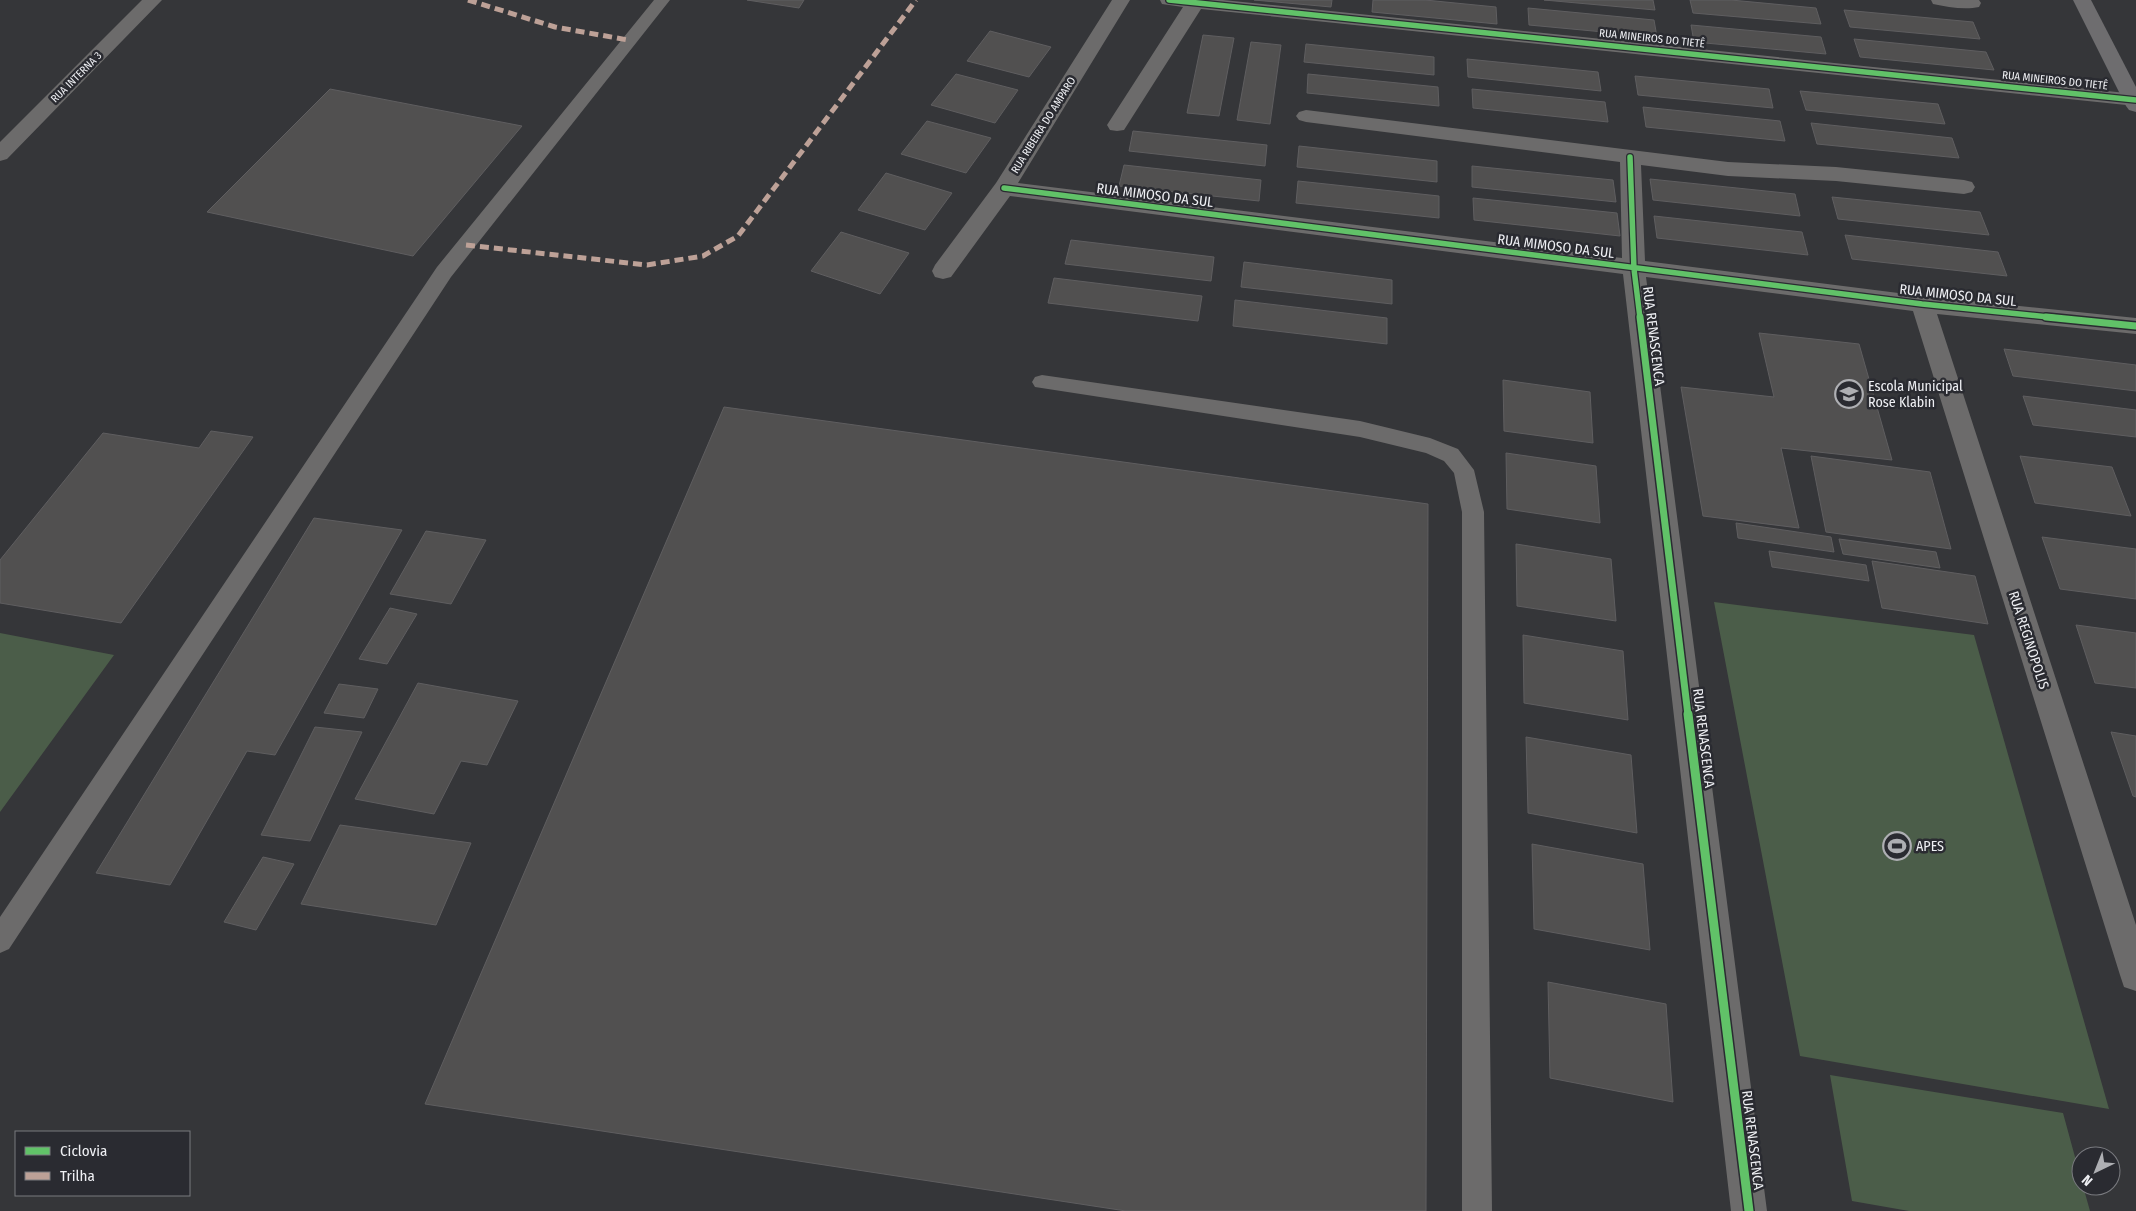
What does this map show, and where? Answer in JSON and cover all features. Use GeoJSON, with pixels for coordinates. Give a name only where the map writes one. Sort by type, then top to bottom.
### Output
{"type":"FeatureCollection","features":[{"type":"Feature","properties":{"kind":"main road"},"geometry":{"type":"LineString","coordinates":[[2082,0],[2135,102]]}},
{"type":"Feature","properties":{"kind":"street","name":"RUA INTERNA 3"},"geometry":{"type":"LineString","coordinates":[[0,154],[153,0]]}},
{"type":"Feature","properties":{"kind":"street","name":"RUA RIBEIRA DO AMPARO"},"geometry":{"type":"LineString","coordinates":[[944,271],[1004,188],[1121,0]]}},
{"type":"Feature","properties":{"kind":"street","name":"RUA MINEIROS DO TIETÊ"},"geometry":{"type":"LineString","coordinates":[[1169,0],[2135,102]]}},
{"type":"Feature","properties":{"kind":"street"},"geometry":{"type":"LineString","coordinates":[[1940,0],[1972,3]]}},
{"type":"Feature","properties":{"kind":"street"},"geometry":{"type":"LineString","coordinates":[[1117,125],[1195,3]]}},
{"type":"Feature","properties":{"kind":"street"},"geometry":{"type":"LineString","coordinates":[[1306,116],[1737,169],[1836,174],[1964,187]]}},
{"type":"Feature","properties":{"kind":"street","name":"RUA RENASCENCA"},"geometry":{"type":"LineString","coordinates":[[1630,157],[1634,269],[1749,1211]]}},
{"type":"Feature","properties":{"kind":"street","name":"RUA MIMOSO DA SUL"},"geometry":{"type":"LineString","coordinates":[[1004,188],[1634,269],[1922,304],[2136,326]]}},
{"type":"Feature","properties":{"kind":"street","name":"RUA REGINOPOLIS"},"geometry":{"type":"LineString","coordinates":[[1922,304],[2136,976]]}},
{"type":"Feature","properties":{"kind":"lane"},"geometry":{"type":"LineString","coordinates":[[0,940],[444,272],[662,0]]}},
{"type":"Feature","properties":{"kind":"lane"},"geometry":{"type":"LineString","coordinates":[[1042,382],[1360,429],[1430,446],[1451,455],[1464,470],[1473,512],[1477,1211]]}},
{"type":"Feature","properties":{"kind":"green space","name":"APES"},"geometry":{"type":"Polygon","coordinates":[[[1714,602],[1974,635],[2109,1109],[1800,1056],[1714,602]]]}},
{"type":"Feature","properties":{"kind":"green space"},"geometry":{"type":"Polygon","coordinates":[[[0,633],[114,655],[0,812],[0,633]]]}},
{"type":"Feature","properties":{"kind":"green space"},"geometry":{"type":"Polygon","coordinates":[[[1830,1075],[2063,1113],[2072,1146],[2071,1196],[2086,1196],[2090,1211],[1909,1211],[1852,1201],[1830,1075]]]}},
{"type":"Feature","properties":{"kind":"building"},"geometry":{"type":"Polygon","coordinates":[[[747,0],[804,0],[799,8],[747,0]]]}},
{"type":"Feature","properties":{"kind":"building"},"geometry":{"type":"Polygon","coordinates":[[[1254,0],[1332,0],[1331,7],[1254,0]]]}},
{"type":"Feature","properties":{"kind":"building"},"geometry":{"type":"Polygon","coordinates":[[[1373,0],[1425,0],[1496,7],[1497,24],[1372,12],[1373,0]]]}},
{"type":"Feature","properties":{"kind":"building"},"geometry":{"type":"Polygon","coordinates":[[[1544,0],[1653,0],[1655,10],[1544,0]]]}},
{"type":"Feature","properties":{"kind":"building"},"geometry":{"type":"Polygon","coordinates":[[[1690,0],[1731,0],[1816,8],[1821,24],[1693,13],[1690,0]]]}},
{"type":"Feature","properties":{"kind":"building"},"geometry":{"type":"Polygon","coordinates":[[[1528,8],[1654,20],[1657,37],[1529,25],[1528,8]]]}},
{"type":"Feature","properties":{"kind":"building"},"geometry":{"type":"Polygon","coordinates":[[[1844,10],[1973,22],[1980,39],[1850,27],[1844,10]]]}},
{"type":"Feature","properties":{"kind":"building"},"geometry":{"type":"Polygon","coordinates":[[[1691,25],[1821,37],[1826,54],[1694,42],[1691,25]]]}},
{"type":"Feature","properties":{"kind":"building"},"geometry":{"type":"Polygon","coordinates":[[[990,31],[1051,47],[1029,77],[967,61],[990,31]]]}},
{"type":"Feature","properties":{"kind":"building"},"geometry":{"type":"Polygon","coordinates":[[[1203,35],[1234,38],[1219,116],[1187,113],[1203,35]]]}},
{"type":"Feature","properties":{"kind":"building"},"geometry":{"type":"Polygon","coordinates":[[[1854,39],[1986,52],[1994,70],[1860,57],[1854,39]]]}},
{"type":"Feature","properties":{"kind":"building"},"geometry":{"type":"Polygon","coordinates":[[[1251,42],[1281,45],[1270,124],[1237,120],[1251,42]]]}},
{"type":"Feature","properties":{"kind":"building"},"geometry":{"type":"Polygon","coordinates":[[[1306,44],[1434,57],[1434,75],[1304,62],[1306,44]]]}},
{"type":"Feature","properties":{"kind":"building"},"geometry":{"type":"Polygon","coordinates":[[[1467,59],[1598,72],[1601,91],[1468,77],[1467,59]]]}},
{"type":"Feature","properties":{"kind":"building"},"geometry":{"type":"Polygon","coordinates":[[[956,74],[1018,90],[995,123],[931,105],[956,74]]]}},
{"type":"Feature","properties":{"kind":"building"},"geometry":{"type":"Polygon","coordinates":[[[1308,74],[1438,87],[1439,106],[1307,93],[1308,74]]]}},
{"type":"Feature","properties":{"kind":"building"},"geometry":{"type":"Polygon","coordinates":[[[1635,76],[1769,89],[1773,108],[1638,95],[1635,76]]]}},
{"type":"Feature","properties":{"kind":"building"},"geometry":{"type":"Polygon","coordinates":[[[330,89],[522,126],[413,256],[207,212],[330,89]]]}},
{"type":"Feature","properties":{"kind":"building"},"geometry":{"type":"Polygon","coordinates":[[[1472,89],[1605,102],[1608,122],[1473,108],[1472,89]]]}},
{"type":"Feature","properties":{"kind":"building"},"geometry":{"type":"Polygon","coordinates":[[[1800,91],[1938,104],[1945,124],[1806,110],[1800,91]]]}},
{"type":"Feature","properties":{"kind":"building"},"geometry":{"type":"Polygon","coordinates":[[[1643,107],[1780,121],[1785,141],[1646,127],[1643,107]]]}},
{"type":"Feature","properties":{"kind":"building"},"geometry":{"type":"Polygon","coordinates":[[[927,121],[991,138],[966,173],[901,154],[927,121]]]}},
{"type":"Feature","properties":{"kind":"building"},"geometry":{"type":"Polygon","coordinates":[[[1811,123],[1952,138],[1959,158],[1817,144],[1811,123]]]}},
{"type":"Feature","properties":{"kind":"building"},"geometry":{"type":"Polygon","coordinates":[[[1133,131],[1267,145],[1265,166],[1129,151],[1133,131]]]}},
{"type":"Feature","properties":{"kind":"building"},"geometry":{"type":"Polygon","coordinates":[[[1299,146],[1437,161],[1437,182],[1297,167],[1299,146]]]}},
{"type":"Feature","properties":{"kind":"building"},"geometry":{"type":"Polygon","coordinates":[[[1124,165],[1261,180],[1259,201],[1119,186],[1124,165]]]}},
{"type":"Feature","properties":{"kind":"building"},"geometry":{"type":"Polygon","coordinates":[[[1472,166],[1613,180],[1616,202],[1472,187],[1472,166]]]}},
{"type":"Feature","properties":{"kind":"building"},"geometry":{"type":"Polygon","coordinates":[[[886,173],[952,193],[925,230],[858,210],[886,173]]]}},
{"type":"Feature","properties":{"kind":"building"},"geometry":{"type":"Polygon","coordinates":[[[1650,179],[1795,194],[1800,216],[1653,200],[1650,179]]]}},
{"type":"Feature","properties":{"kind":"building"},"geometry":{"type":"Polygon","coordinates":[[[1298,181],[1439,196],[1439,218],[1296,203],[1298,181]]]}},
{"type":"Feature","properties":{"kind":"building"},"geometry":{"type":"Polygon","coordinates":[[[1832,197],[1980,212],[1989,235],[1838,219],[1832,197]]]}},
{"type":"Feature","properties":{"kind":"building"},"geometry":{"type":"Polygon","coordinates":[[[1473,198],[1617,213],[1620,236],[1474,220],[1473,198]]]}},
{"type":"Feature","properties":{"kind":"building"},"geometry":{"type":"Polygon","coordinates":[[[1654,216],[1802,232],[1808,255],[1657,238],[1654,216]]]}},
{"type":"Feature","properties":{"kind":"building"},"geometry":{"type":"Polygon","coordinates":[[[841,232],[909,253],[880,294],[811,271],[841,232]]]}},
{"type":"Feature","properties":{"kind":"building"},"geometry":{"type":"Polygon","coordinates":[[[1845,235],[1998,252],[2007,276],[1852,259],[1845,235]]]}},
{"type":"Feature","properties":{"kind":"building"},"geometry":{"type":"Polygon","coordinates":[[[1071,240],[1214,257],[1211,281],[1065,264],[1071,240]]]}},
{"type":"Feature","properties":{"kind":"building"},"geometry":{"type":"Polygon","coordinates":[[[1244,262],[1392,280],[1392,304],[1241,287],[1244,262]]]}},
{"type":"Feature","properties":{"kind":"building"},"geometry":{"type":"Polygon","coordinates":[[[1054,278],[1202,296],[1198,321],[1048,303],[1054,278]]]}},
{"type":"Feature","properties":{"kind":"building"},"geometry":{"type":"Polygon","coordinates":[[[1235,300],[1387,318],[1387,344],[1233,326],[1235,300]]]}},
{"type":"Feature","properties":{"kind":"building"},"geometry":{"type":"Polygon","coordinates":[[[1759,333],[1859,344],[1892,460],[1781,448],[1799,528],[1703,516],[1681,387],[1774,397],[1759,333]]]}},
{"type":"Feature","properties":{"kind":"building"},"geometry":{"type":"Polygon","coordinates":[[[2004,349],[2136,365],[2136,391],[2013,376],[2004,349]]]}},
{"type":"Feature","properties":{"kind":"building"},"geometry":{"type":"Polygon","coordinates":[[[1503,380],[1590,392],[1593,443],[1504,431],[1503,380]]]}},
{"type":"Feature","properties":{"kind":"building"},"geometry":{"type":"Polygon","coordinates":[[[2023,396],[2136,410],[2136,437],[2033,425],[2023,396]]]}},
{"type":"Feature","properties":{"kind":"building"},"geometry":{"type":"Polygon","coordinates":[[[724,407],[1428,504],[1426,1211],[1126,1211],[425,1104],[724,407]]]}},
{"type":"Feature","properties":{"kind":"building"},"geometry":{"type":"Polygon","coordinates":[[[211,431],[253,437],[121,623],[0,603],[0,560],[103,433],[199,448],[211,431]]]}},
{"type":"Feature","properties":{"kind":"building"},"geometry":{"type":"Polygon","coordinates":[[[1506,453],[1596,466],[1600,523],[1507,509],[1506,453]]]}},
{"type":"Feature","properties":{"kind":"building"},"geometry":{"type":"Polygon","coordinates":[[[1811,456],[1930,472],[1951,549],[1826,532],[1811,456]]]}},
{"type":"Feature","properties":{"kind":"building"},"geometry":{"type":"Polygon","coordinates":[[[2020,456],[2112,467],[2131,516],[2035,503],[2020,456]]]}},
{"type":"Feature","properties":{"kind":"building"},"geometry":{"type":"Polygon","coordinates":[[[314,518],[402,530],[275,755],[247,751],[170,885],[96,873],[314,518]]]}},
{"type":"Feature","properties":{"kind":"building"},"geometry":{"type":"Polygon","coordinates":[[[1736,523],[1831,537],[1834,552],[1738,538],[1736,523]]]}},
{"type":"Feature","properties":{"kind":"building"},"geometry":{"type":"Polygon","coordinates":[[[426,531],[486,540],[451,604],[390,594],[426,531]]]}},
{"type":"Feature","properties":{"kind":"building"},"geometry":{"type":"Polygon","coordinates":[[[2042,537],[2136,549],[2136,599],[2060,589],[2042,537]]]}},
{"type":"Feature","properties":{"kind":"building"},"geometry":{"type":"Polygon","coordinates":[[[1839,539],[1936,552],[1940,568],[1843,554],[1839,539]]]}},
{"type":"Feature","properties":{"kind":"building"},"geometry":{"type":"Polygon","coordinates":[[[1516,544],[1611,559],[1616,621],[1517,606],[1516,544]]]}},
{"type":"Feature","properties":{"kind":"building"},"geometry":{"type":"Polygon","coordinates":[[[1769,551],[1866,565],[1869,581],[1772,567],[1769,551]]]}},
{"type":"Feature","properties":{"kind":"building"},"geometry":{"type":"Polygon","coordinates":[[[1872,561],[1975,576],[1988,624],[1882,608],[1872,561]]]}},
{"type":"Feature","properties":{"kind":"building"},"geometry":{"type":"Polygon","coordinates":[[[390,608],[417,614],[387,664],[359,659],[390,608]]]}},
{"type":"Feature","properties":{"kind":"building"},"geometry":{"type":"Polygon","coordinates":[[[2076,625],[2136,633],[2136,688],[2095,683],[2076,625]]]}},
{"type":"Feature","properties":{"kind":"building"},"geometry":{"type":"Polygon","coordinates":[[[1523,635],[1623,651],[1628,720],[1524,703],[1523,635]]]}},
{"type":"Feature","properties":{"kind":"building"},"geometry":{"type":"Polygon","coordinates":[[[418,683],[518,701],[487,765],[461,761],[434,814],[355,799],[418,683]]]}},
{"type":"Feature","properties":{"kind":"building"},"geometry":{"type":"Polygon","coordinates":[[[339,684],[378,689],[364,718],[324,713],[339,684]]]}},
{"type":"Feature","properties":{"kind":"building"},"geometry":{"type":"Polygon","coordinates":[[[315,727],[362,732],[310,841],[261,835],[315,727]]]}},
{"type":"Feature","properties":{"kind":"building"},"geometry":{"type":"Polygon","coordinates":[[[2111,732],[2136,736],[2136,797],[2133,796],[2111,732]]]}},
{"type":"Feature","properties":{"kind":"building"},"geometry":{"type":"Polygon","coordinates":[[[1526,737],[1631,755],[1637,833],[1528,813],[1526,737]]]}},
{"type":"Feature","properties":{"kind":"building"},"geometry":{"type":"Polygon","coordinates":[[[340,825],[471,843],[436,925],[301,904],[340,825]]]}},
{"type":"Feature","properties":{"kind":"building"},"geometry":{"type":"Polygon","coordinates":[[[1532,844],[1643,864],[1650,950],[1534,929],[1532,844]]]}},
{"type":"Feature","properties":{"kind":"building"},"geometry":{"type":"Polygon","coordinates":[[[263,857],[294,864],[256,930],[224,922],[263,857]]]}},
{"type":"Feature","properties":{"kind":"building"},"geometry":{"type":"Polygon","coordinates":[[[1548,982],[1666,1004],[1673,1102],[1550,1078],[1548,982]]]}},
{"type":"Feature","properties":{"kind":"marked path"},"geometry":{"type":"LineString","coordinates":[[468,0],[555,27],[628,40]]}},
{"type":"Feature","properties":{"kind":"marked path"},"geometry":{"type":"LineString","coordinates":[[466,245],[647,265],[703,256],[738,236],[916,0]]}},
{"type":"Feature","properties":{"kind":"cycle path"},"geometry":{"type":"LineString","coordinates":[[1169,0],[2136,100]]}},
{"type":"Feature","properties":{"kind":"cycle path"},"geometry":{"type":"LineString","coordinates":[[1630,157],[1634,269],[1749,1211]]}},
{"type":"Feature","properties":{"kind":"cycle path"},"geometry":{"type":"LineString","coordinates":[[1004,188],[1922,304],[2136,326]]}},
{"type":"Feature","properties":{"kind":"place","name":"Escola Municipal Rose Klabin"},"geometry":{"type":"Point","coordinates":[1849,394]}},
{"type":"Feature","properties":{"kind":"place","name":"APES"},"geometry":{"type":"Point","coordinates":[1897,846]}}]}
